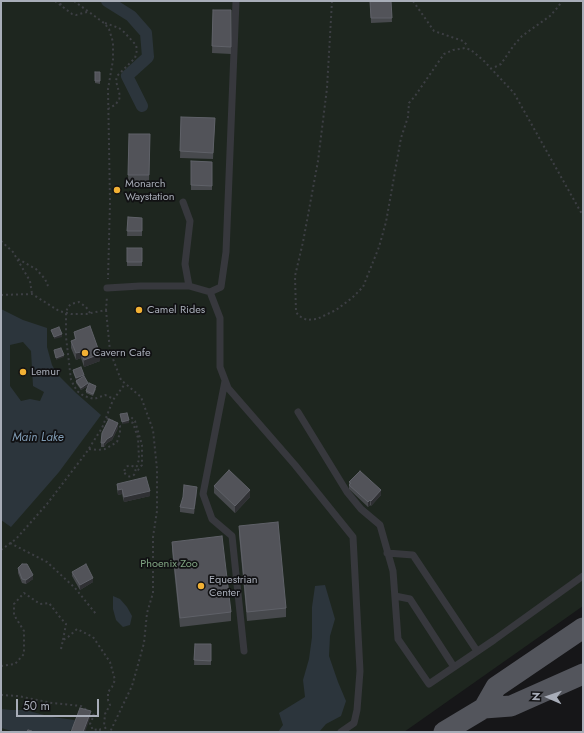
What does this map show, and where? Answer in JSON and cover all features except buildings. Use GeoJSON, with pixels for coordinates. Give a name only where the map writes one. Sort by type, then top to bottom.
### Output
{"type":"FeatureCollection","features":[{"type":"Feature","properties":{"kind":"main road"},"geometry":{"type":"LineString","coordinates":[[484,708],[496,687],[583,628]]}},
{"type":"Feature","properties":{"kind":"main road"},"geometry":{"type":"LineString","coordinates":[[444,732],[484,708],[511,706],[583,674]]}},
{"type":"Feature","properties":{"kind":"lane"},"geometry":{"type":"LineString","coordinates":[[107,288],[189,286],[210,292],[221,287],[226,252],[236,1]]}},
{"type":"Feature","properties":{"kind":"lane"},"geometry":{"type":"LineString","coordinates":[[183,202],[190,221],[186,264],[189,286]]}},
{"type":"Feature","properties":{"kind":"lane"},"geometry":{"type":"LineString","coordinates":[[210,292],[220,318],[220,367],[228,388],[295,465],[353,538],[360,671],[358,710],[354,723],[341,732]]}},
{"type":"Feature","properties":{"kind":"lane"},"geometry":{"type":"LineString","coordinates":[[225,380],[203,494],[212,519],[232,536],[244,650]]}},
{"type":"Feature","properties":{"kind":"lane"},"geometry":{"type":"LineString","coordinates":[[298,412],[346,492],[361,509],[380,525],[393,571],[398,639],[429,684],[583,576]]}},
{"type":"Feature","properties":{"kind":"lane"},"geometry":{"type":"LineString","coordinates":[[387,553],[413,555],[477,651]]}},
{"type":"Feature","properties":{"kind":"lane"},"geometry":{"type":"LineString","coordinates":[[395,596],[410,600],[454,667]]}},
{"type":"Feature","properties":{"kind":"path"},"geometry":{"type":"LineString","coordinates":[[55,1],[72,14],[76,15],[87,11]]}},
{"type":"Feature","properties":{"kind":"path"},"geometry":{"type":"LineString","coordinates":[[60,5],[64,1]]}},
{"type":"Feature","properties":{"kind":"path"},"geometry":{"type":"LineString","coordinates":[[332,1],[327,88],[319,154],[303,242],[295,276],[296,312],[299,316],[307,320],[317,319],[336,310],[352,298],[363,287],[380,247],[401,138],[408,117],[409,102],[422,87],[444,54],[453,50],[465,48],[471,50],[484,61],[514,93],[583,216]]}},
{"type":"Feature","properties":{"kind":"path"},"geometry":{"type":"LineString","coordinates":[[414,1],[434,31],[462,41],[468,46]]}},
{"type":"Feature","properties":{"kind":"path"},"geometry":{"type":"LineString","coordinates":[[495,67],[501,64],[522,36],[550,16],[558,8],[562,1]]}},
{"type":"Feature","properties":{"kind":"path"},"geometry":{"type":"LineString","coordinates":[[63,640],[77,630],[86,633],[93,637],[110,662],[115,680],[108,692],[108,700],[110,705],[106,714],[104,726],[109,732],[132,686],[144,643],[147,613],[153,592],[153,537],[157,511],[157,468],[153,430],[141,397],[121,380],[110,351],[106,310],[110,202],[108,89],[113,42],[109,29],[104,23],[75,2]]}},
{"type":"Feature","properties":{"kind":"path"},"geometry":{"type":"LineString","coordinates":[[104,23],[119,28],[124,32],[136,45],[137,50],[135,58],[120,72],[117,79],[120,96],[119,100],[115,105],[108,108]]}},
{"type":"Feature","properties":{"kind":"path"},"geometry":{"type":"LineString","coordinates":[[110,78],[117,79]]}},
{"type":"Feature","properties":{"kind":"path"},"geometry":{"type":"LineString","coordinates":[[1,241],[17,258],[30,281],[32,294]]}},
{"type":"Feature","properties":{"kind":"path"},"geometry":{"type":"LineString","coordinates":[[17,258],[36,269],[45,279],[48,286]]}},
{"type":"Feature","properties":{"kind":"path"},"geometry":{"type":"LineString","coordinates":[[1,295],[32,294],[59,311],[71,314],[106,310]]}},
{"type":"Feature","properties":{"kind":"path"},"geometry":{"type":"LineString","coordinates":[[90,313],[86,307],[79,302],[71,304],[66,312],[70,374],[73,386],[88,398],[94,399],[105,395],[114,399]]}},
{"type":"Feature","properties":{"kind":"path"},"geometry":{"type":"LineString","coordinates":[[1,550],[16,539],[47,504],[102,428],[114,399],[125,384]]}},
{"type":"Feature","properties":{"kind":"path"},"geometry":{"type":"LineString","coordinates":[[88,449],[105,449],[117,442],[120,429],[115,422],[106,418]]}},
{"type":"Feature","properties":{"kind":"path"},"geometry":{"type":"LineString","coordinates":[[128,419],[133,423],[139,445],[139,464],[135,470],[135,474],[131,476],[126,475],[124,471],[128,465],[131,465],[135,470]]}},
{"type":"Feature","properties":{"kind":"path"},"geometry":{"type":"LineString","coordinates":[[113,426],[115,422]]}},
{"type":"Feature","properties":{"kind":"path"},"geometry":{"type":"LineString","coordinates":[[117,424],[121,422]]}},
{"type":"Feature","properties":{"kind":"path"},"geometry":{"type":"LineString","coordinates":[[10,543],[47,562],[75,588],[96,614]]}},
{"type":"Feature","properties":{"kind":"path"},"geometry":{"type":"LineString","coordinates":[[1,666],[15,664],[24,654],[24,631],[14,615],[14,604],[24,593],[40,604],[49,603],[66,624],[60,649]]}},
{"type":"Feature","properties":{"kind":"path"},"geometry":{"type":"LineString","coordinates":[[1,695],[18,696],[52,703],[81,706],[94,715],[90,724],[93,730],[100,729],[100,732]]}},
{"type":"Feature","properties":{"kind":"green space","name":"Phoenix Zoo"},"geometry":{"type":"Polygon","coordinates":[[[1,1],[583,1],[583,606],[404,732],[1,732],[1,1]]]}},
{"type":"Feature","properties":{"kind":"water","name":"Main Lake"},"geometry":{"type":"Polygon","coordinates":[[[1,309],[23,320],[47,328],[47,347],[52,365],[57,374],[101,415],[59,472],[11,527],[1,520],[1,309]],[[23,342],[10,345],[10,386],[21,401],[30,399],[40,401],[44,392],[33,386],[31,351],[23,342]]]}},
{"type":"Feature","properties":{"kind":"water"},"geometry":{"type":"Polygon","coordinates":[[[325,585],[335,619],[330,636],[329,656],[346,701],[341,716],[326,724],[319,732],[278,732],[283,725],[279,713],[305,697],[303,680],[309,659],[312,637],[312,607],[315,586],[325,585]]]}},
{"type":"Feature","properties":{"kind":"water"},"geometry":{"type":"Polygon","coordinates":[[[113,596],[120,599],[127,607],[132,616],[130,625],[123,627],[116,620],[113,609],[113,596]]]}},
{"type":"Feature","properties":{"kind":"water"},"geometry":{"type":"Polygon","coordinates":[[[1,709],[25,710],[52,717],[75,720],[73,728],[68,732],[15,732],[1,728],[1,709]]]}},
{"type":"Feature","properties":{"kind":"waterway"},"geometry":{"type":"LineString","coordinates":[[107,1],[131,16],[146,33],[148,57],[127,76],[142,106]]}},
{"type":"Feature","properties":{"kind":"place","name":"Monarch Waystation"},"geometry":{"type":"Point","coordinates":[117,190]}},
{"type":"Feature","properties":{"kind":"place","name":"Camel Rides"},"geometry":{"type":"Point","coordinates":[139,310]}},
{"type":"Feature","properties":{"kind":"place","name":"Cavern Cafe"},"geometry":{"type":"Point","coordinates":[85,353]}},
{"type":"Feature","properties":{"kind":"place","name":"Lemur"},"geometry":{"type":"Point","coordinates":[23,372]}},
{"type":"Feature","properties":{"kind":"place","name":"Equestrian Center"},"geometry":{"type":"Point","coordinates":[201,586]}}]}
